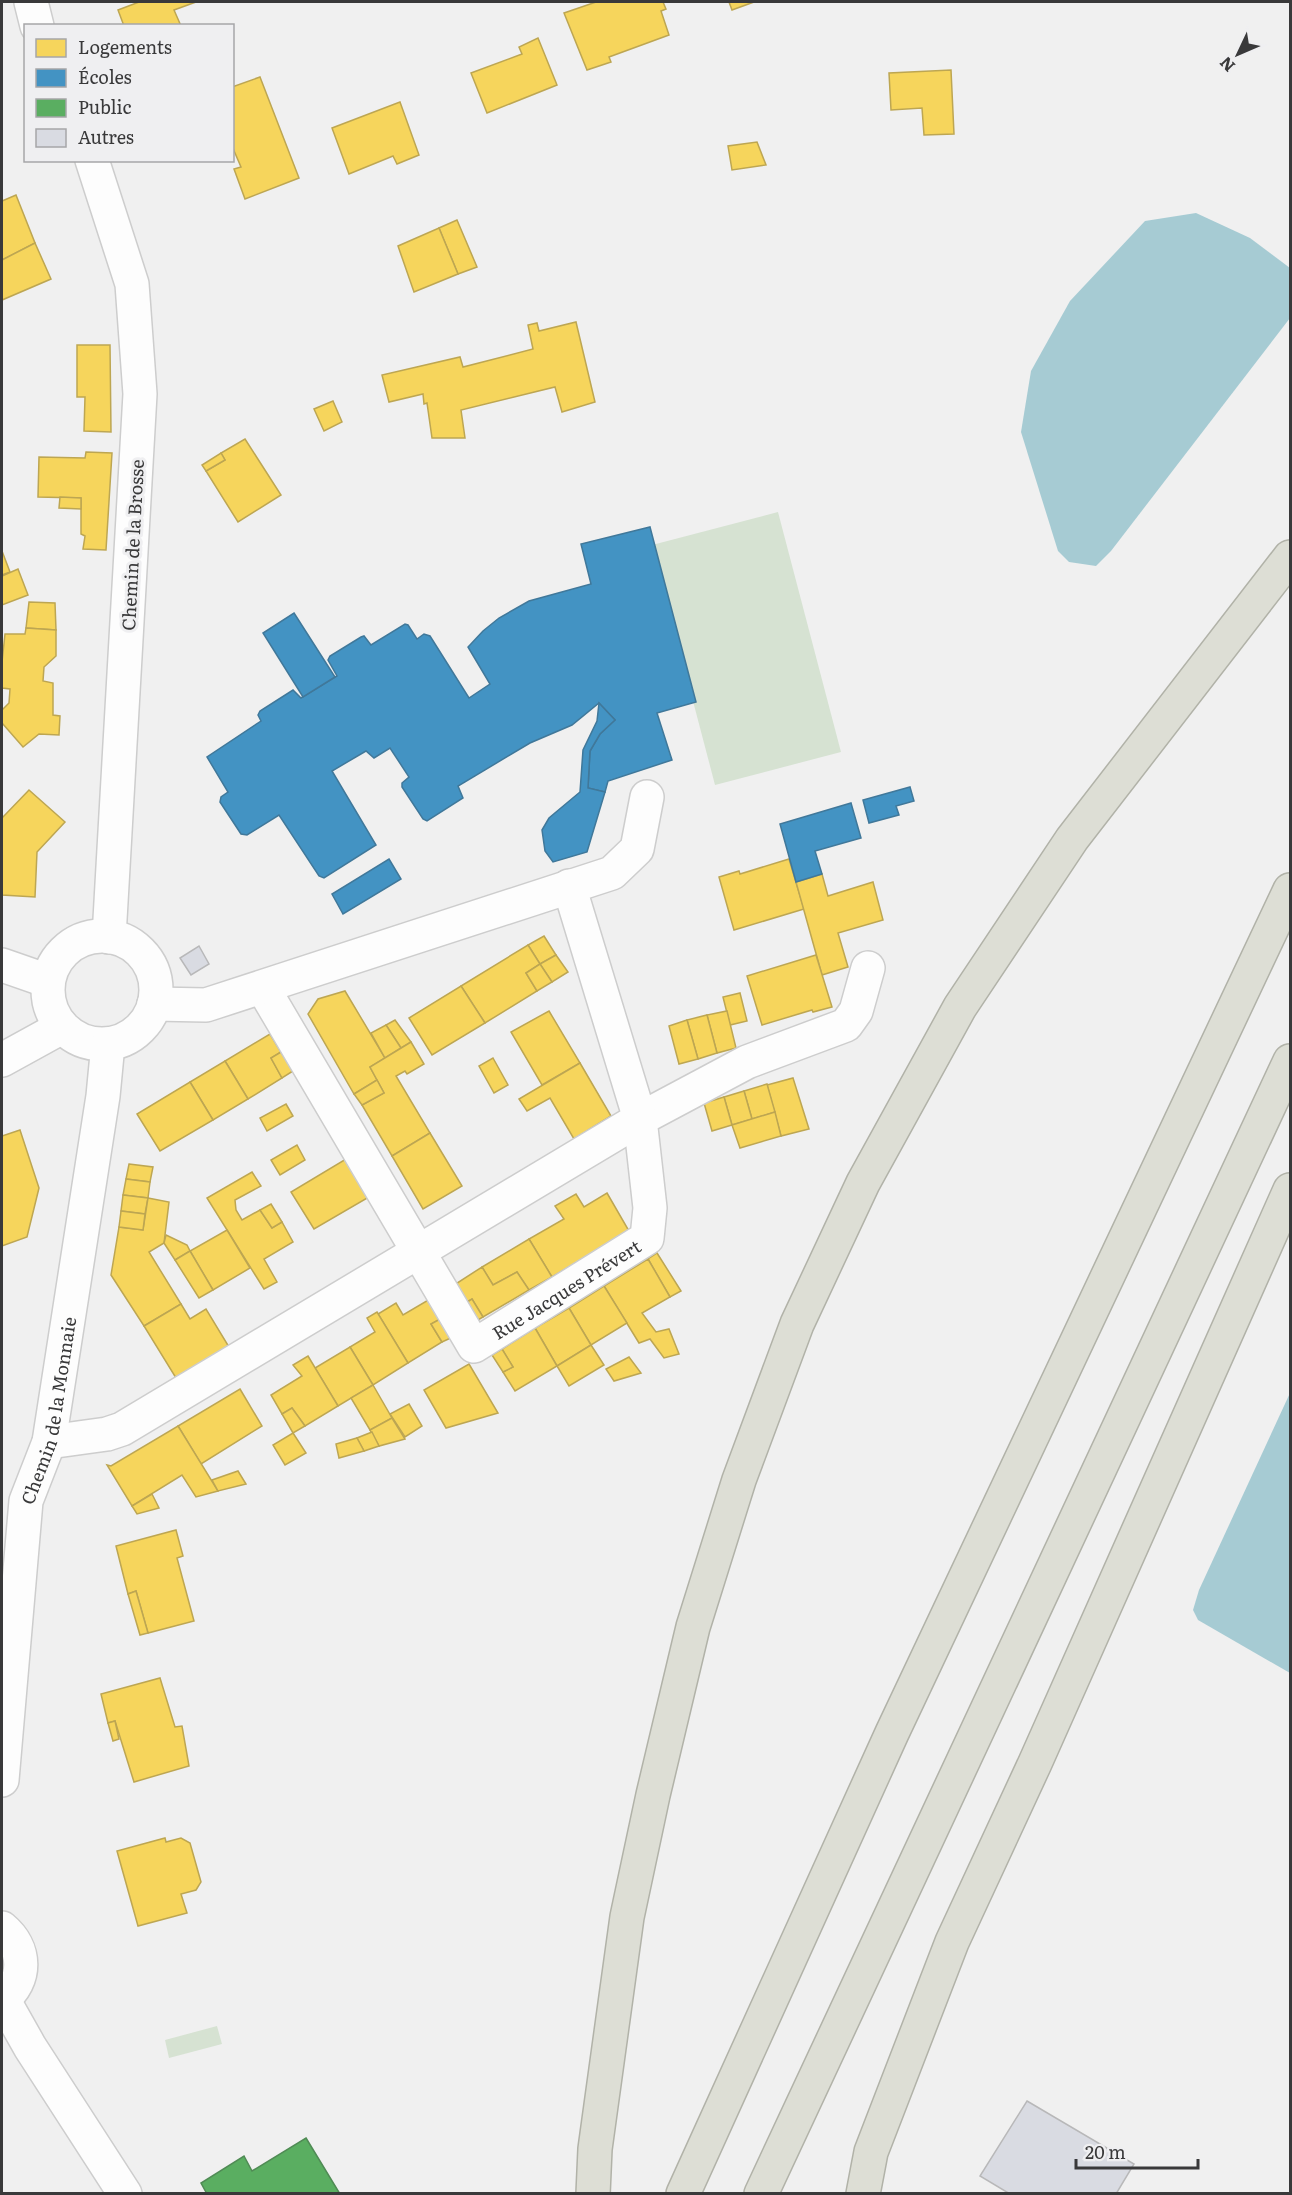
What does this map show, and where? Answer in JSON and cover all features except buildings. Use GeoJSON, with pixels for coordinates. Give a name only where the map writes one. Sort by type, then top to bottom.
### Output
{"type":"FeatureCollection","features":[{"type":"Feature","properties":{"kind":"highway"},"geometry":{"type":"LineString","coordinates":[[593,2193],[595,2149],[627,1917],[652,1795],[693,1627],[739,1480],[798,1324],[863,1183],[960,1006],[1072,839],[1290,556]]}},
{"type":"Feature","properties":{"kind":"highway"},"geometry":{"type":"LineString","coordinates":[[683,2193],[892,1733],[1290,890]]}},
{"type":"Feature","properties":{"kind":"highway"},"geometry":{"type":"LineString","coordinates":[[761,2193],[1290,1061]]}},
{"type":"Feature","properties":{"kind":"highway"},"geometry":{"type":"LineString","coordinates":[[863,2193],[871,2152],[952,1942],[1035,1763],[1290,1190]]}},
{"type":"Feature","properties":{"kind":"street"},"geometry":{"type":"LineString","coordinates":[[31,2],[36,24]]}},
{"type":"Feature","properties":{"kind":"street","name":"Chemin de la Brosse"},"geometry":{"type":"LineString","coordinates":[[93,162],[132,284],[140,394],[109,936]]}},
{"type":"Feature","properties":{"kind":"street"},"geometry":{"type":"LineString","coordinates":[[154,1004],[206,1005],[612,873],[637,849],[646,797]]}},
{"type":"Feature","properties":{"kind":"street","name":"Rue Jacques Prévert"},"geometry":{"type":"LineString","coordinates":[[262,988],[474,1346],[647,1238],[650,1208],[640,1119],[569,886]]}},
{"type":"Feature","properties":{"kind":"street"},"geometry":{"type":"LineString","coordinates":[[109,936],[126,942],[141,952],[151,968],[156,986],[154,1004],[148,1019],[124,1040],[108,1044],[91,1044],[75,1037],[62,1027],[52,1013],[48,981],[58,958],[76,942],[92,937],[109,936]]}},
{"type":"Feature","properties":{"kind":"street"},"geometry":{"type":"LineString","coordinates":[[2,965],[48,981]]}},
{"type":"Feature","properties":{"kind":"street"},"geometry":{"type":"LineString","coordinates":[[49,1442],[107,1434],[122,1429],[640,1119],[747,1062],[846,1025],[856,1011],[868,968]]}},
{"type":"Feature","properties":{"kind":"street"},"geometry":{"type":"LineString","coordinates":[[2,1060],[62,1027]]}},
{"type":"Feature","properties":{"kind":"street","name":"Chemin de la Monnaie"},"geometry":{"type":"LineString","coordinates":[[2,1780],[26,1501],[49,1442],[103,1096],[108,1044]]}},
{"type":"Feature","properties":{"kind":"street"},"geometry":{"type":"LineString","coordinates":[[2,1929],[12,1938],[19,1950],[22,1964],[20,1977],[13,1990],[2,1999],[125,2193]]}},
{"type":"Feature","properties":{"kind":"green space"},"geometry":{"type":"Polygon","coordinates":[[[778,512],[841,752],[715,785],[652,545],[778,512]]]}},
{"type":"Feature","properties":{"kind":"green space"},"geometry":{"type":"Polygon","coordinates":[[[217,2026],[222,2044],[169,2058],[165,2040],[217,2026]]]}},
{"type":"Feature","properties":{"kind":"water"},"geometry":{"type":"Polygon","coordinates":[[[1196,213],[1250,238],[1290,268],[1290,318],[1111,551],[1096,566],[1069,562],[1058,551],[1021,432],[1031,371],[1070,301],[1145,221],[1196,213]]]}},
{"type":"Feature","properties":{"kind":"water"},"geometry":{"type":"Polygon","coordinates":[[[1290,1393],[1290,1673],[1198,1620],[1193,1610],[1199,1590],[1290,1393]]]}}]}
